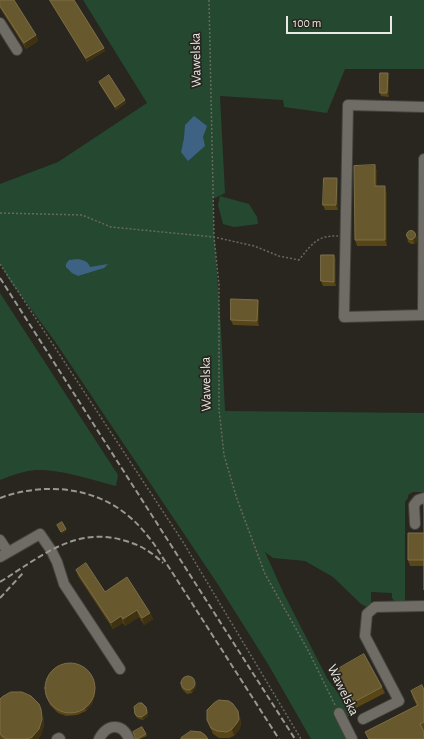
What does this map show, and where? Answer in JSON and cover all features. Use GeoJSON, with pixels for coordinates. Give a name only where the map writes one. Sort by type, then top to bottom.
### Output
{"type":"FeatureCollection","features":[{"type":"Feature","properties":{"kind":"lane"},"geometry":{"type":"LineString","coordinates":[[0,23],[17,50]]}},
{"type":"Feature","properties":{"kind":"lane"},"geometry":{"type":"LineString","coordinates":[[424,107],[348,105],[344,317],[424,315],[424,159]]}},
{"type":"Feature","properties":{"kind":"lane"},"geometry":{"type":"LineString","coordinates":[[415,524],[414,505],[418,500],[424,498]]}},
{"type":"Feature","properties":{"kind":"lane"},"geometry":{"type":"LineString","coordinates":[[0,540],[4,554],[40,534],[57,562],[64,584],[120,669]]}},
{"type":"Feature","properties":{"kind":"lane"},"geometry":{"type":"LineString","coordinates":[[363,719],[399,701],[375,654],[367,642],[365,636],[367,614],[375,607],[424,606]]}},
{"type":"Feature","properties":{"kind":"lane","name":"Wawelska"},"geometry":{"type":"LineString","coordinates":[[339,713],[352,739]]}},
{"type":"Feature","properties":{"kind":"lane"},"geometry":{"type":"LineString","coordinates":[[99,739],[110,727],[118,727],[123,729],[129,739]]}},
{"type":"Feature","properties":{"kind":"path","name":"Wawelska"},"geometry":{"type":"LineString","coordinates":[[209,0],[214,237],[219,285],[219,409],[224,454],[236,499],[265,574],[309,652],[339,713]]}},
{"type":"Feature","properties":{"kind":"path"},"geometry":{"type":"LineString","coordinates":[[0,213],[82,215],[111,227],[214,237],[254,246],[279,256],[299,260],[317,240],[327,236],[346,236]]}},
{"type":"Feature","properties":{"kind":"path"},"geometry":{"type":"LineString","coordinates":[[0,264],[183,542],[301,739]]}},
{"type":"Feature","properties":{"kind":"green space"},"geometry":{"type":"Polygon","coordinates":[[[83,0],[424,0],[424,69],[345,69],[327,113],[284,107],[283,100],[220,96],[225,193],[213,199],[225,411],[424,413],[424,492],[413,492],[408,495],[405,502],[405,599],[402,603],[396,603],[392,598],[392,593],[371,592],[371,609],[361,604],[333,577],[305,561],[273,558],[265,552],[283,592],[327,678],[352,713],[340,724],[347,739],[311,739],[268,664],[217,583],[54,340],[8,278],[0,263],[0,184],[58,162],[147,103],[83,0]]]}},
{"type":"Feature","properties":{"kind":"green space"},"geometry":{"type":"Polygon","coordinates":[[[220,196],[249,204],[257,217],[258,224],[234,227],[223,224],[218,205],[220,196]]]}},
{"type":"Feature","properties":{"kind":"green space"},"geometry":{"type":"Polygon","coordinates":[[[0,293],[118,475],[116,486],[76,475],[45,470],[27,471],[0,480],[0,293]]]}},
{"type":"Feature","properties":{"kind":"water"},"geometry":{"type":"Polygon","coordinates":[[[194,116],[207,126],[203,137],[205,146],[188,161],[181,152],[185,125],[194,116]]]}},
{"type":"Feature","properties":{"kind":"water"},"geometry":{"type":"Polygon","coordinates":[[[78,259],[87,262],[90,267],[108,264],[104,268],[78,276],[66,267],[66,264],[69,260],[78,259]]]}},
{"type":"Feature","properties":{"kind":"building"},"geometry":{"type":"Polygon","coordinates":[[[0,0],[14,0],[36,35],[24,43],[0,6],[0,0]]]}},
{"type":"Feature","properties":{"kind":"building"},"geometry":{"type":"Polygon","coordinates":[[[50,0],[74,0],[104,48],[86,58],[50,0]]]}},
{"type":"Feature","properties":{"kind":"building"},"geometry":{"type":"Polygon","coordinates":[[[380,73],[388,73],[387,93],[380,93],[380,73]]]}},
{"type":"Feature","properties":{"kind":"building"},"geometry":{"type":"Polygon","coordinates":[[[109,75],[125,100],[115,107],[99,82],[109,75]]]}},
{"type":"Feature","properties":{"kind":"building"},"geometry":{"type":"Polygon","coordinates":[[[375,165],[375,186],[385,186],[385,240],[355,240],[354,166],[375,165]]]}},
{"type":"Feature","properties":{"kind":"building"},"geometry":{"type":"Polygon","coordinates":[[[324,178],[337,178],[336,205],[323,205],[324,178]]]}},
{"type":"Feature","properties":{"kind":"building"},"geometry":{"type":"Polygon","coordinates":[[[409,231],[413,231],[415,235],[413,239],[409,239],[407,237],[407,233],[409,231]]]}},
{"type":"Feature","properties":{"kind":"building"},"geometry":{"type":"Polygon","coordinates":[[[321,255],[334,255],[334,282],[321,281],[321,255]]]}},
{"type":"Feature","properties":{"kind":"building"},"geometry":{"type":"Polygon","coordinates":[[[231,299],[258,300],[257,321],[231,320],[231,299]]]}},
{"type":"Feature","properties":{"kind":"building"},"geometry":{"type":"Polygon","coordinates":[[[62,522],[66,529],[61,532],[57,525],[62,522]]]}},
{"type":"Feature","properties":{"kind":"building"},"geometry":{"type":"Polygon","coordinates":[[[408,533],[424,533],[424,560],[408,560],[408,533]]]}},
{"type":"Feature","properties":{"kind":"building"},"geometry":{"type":"Polygon","coordinates":[[[86,563],[105,592],[127,577],[150,613],[142,618],[137,610],[123,619],[121,616],[111,623],[76,570],[86,563]]]}},
{"type":"Feature","properties":{"kind":"building"},"geometry":{"type":"Polygon","coordinates":[[[364,654],[382,687],[354,702],[336,670],[364,654]]]}},
{"type":"Feature","properties":{"kind":"building"},"geometry":{"type":"Polygon","coordinates":[[[70,663],[79,665],[90,674],[95,688],[93,697],[84,708],[70,713],[61,711],[50,702],[45,688],[47,679],[56,668],[70,663]]]}},
{"type":"Feature","properties":{"kind":"building"},"geometry":{"type":"Polygon","coordinates":[[[188,676],[193,678],[195,683],[193,688],[188,690],[183,688],[181,683],[183,678],[188,676]]]}},
{"type":"Feature","properties":{"kind":"building"},"geometry":{"type":"Polygon","coordinates":[[[422,685],[424,690],[424,722],[420,724],[424,732],[424,739],[369,739],[365,732],[418,705],[411,691],[422,685]]]}},
{"type":"Feature","properties":{"kind":"building"},"geometry":{"type":"Polygon","coordinates":[[[11,692],[22,692],[31,696],[39,704],[42,719],[39,729],[32,737],[27,739],[7,739],[0,734],[0,699],[11,692]]]}},
{"type":"Feature","properties":{"kind":"building"},"geometry":{"type":"Polygon","coordinates":[[[219,700],[229,701],[238,711],[239,719],[237,723],[227,732],[217,731],[211,728],[207,720],[207,710],[219,700]]]}},
{"type":"Feature","properties":{"kind":"building"},"geometry":{"type":"Polygon","coordinates":[[[139,703],[142,703],[146,707],[147,713],[142,717],[135,714],[134,707],[139,703]]]}},
{"type":"Feature","properties":{"kind":"building"},"geometry":{"type":"Polygon","coordinates":[[[142,727],[146,734],[135,739],[133,732],[142,727]]]}},
{"type":"Feature","properties":{"kind":"building"},"geometry":{"type":"Polygon","coordinates":[[[191,731],[201,732],[208,739],[181,739],[191,731]]]}},
{"type":"Feature","properties":{"kind":"railway"},"geometry":{"type":"LineString","coordinates":[[0,278],[295,739]]}},
{"type":"Feature","properties":{"kind":"railway"},"geometry":{"type":"LineString","coordinates":[[0,498],[34,490],[69,490],[102,500],[118,508],[132,519],[154,544],[279,739]]}},
{"type":"Feature","properties":{"kind":"railway"},"geometry":{"type":"LineString","coordinates":[[0,582],[46,553],[76,540],[93,537],[110,537],[129,542],[148,551],[163,563]]}},
{"type":"Feature","properties":{"kind":"railway"},"geometry":{"type":"LineString","coordinates":[[0,598],[23,573]]}}]}
